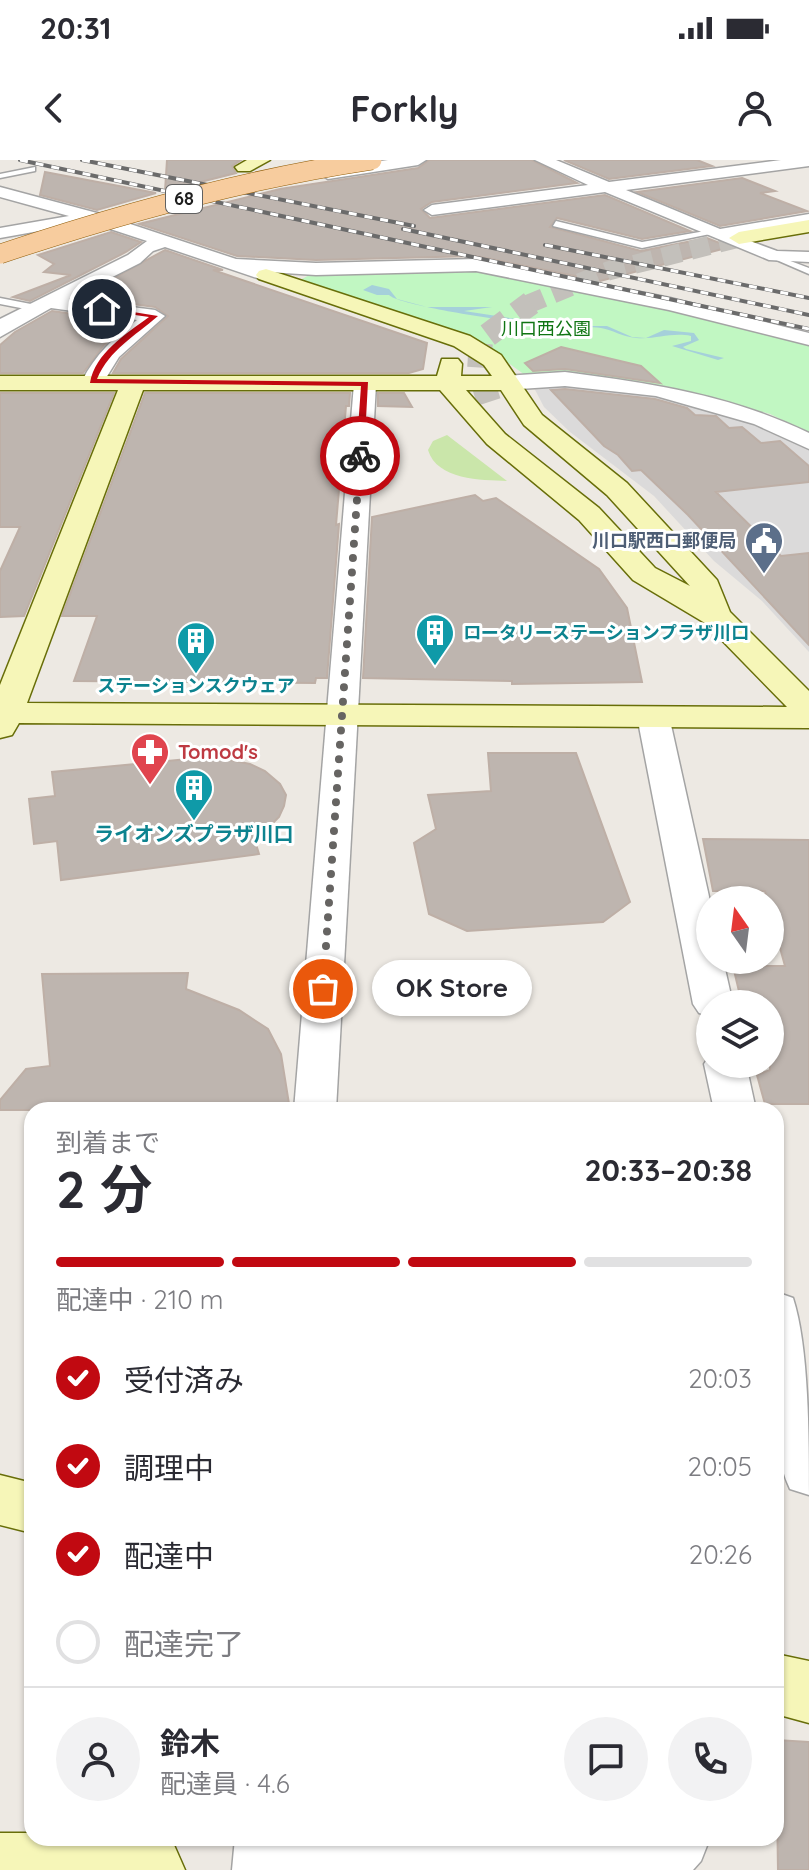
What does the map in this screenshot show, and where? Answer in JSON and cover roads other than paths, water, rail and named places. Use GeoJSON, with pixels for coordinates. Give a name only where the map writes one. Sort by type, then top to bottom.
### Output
{"type":"FeatureCollection","features":[{"type":"Feature","properties":{"kind":"main road","name":"68"},"geometry":{"type":"LineString","coordinates":[[0,254],[140,210],[279,176],[372,160]]}},
{"type":"Feature","properties":{"kind":"street"},"geometry":{"type":"LineString","coordinates":[[255,162],[264,171],[328,160]]}},
{"type":"Feature","properties":{"kind":"street"},"geometry":{"type":"LineString","coordinates":[[289,166],[324,175],[418,160]]}},
{"type":"Feature","properties":{"kind":"street"},"geometry":{"type":"LineString","coordinates":[[543,160],[714,234],[775,256],[809,257]]}},
{"type":"Feature","properties":{"kind":"street"},"geometry":{"type":"LineString","coordinates":[[432,210],[809,161]]}},
{"type":"Feature","properties":{"kind":"street"},"geometry":{"type":"LineString","coordinates":[[0,192],[91,217],[237,264],[462,341],[493,360],[498,392],[518,435],[613,509],[809,711]]}},
{"type":"Feature","properties":{"kind":"street"},"geometry":{"type":"LineString","coordinates":[[0,233],[91,217]]}},
{"type":"Feature","properties":{"kind":"street"},"geometry":{"type":"LineString","coordinates":[[714,234],[809,219]]}},
{"type":"Feature","properties":{"kind":"street"},"geometry":{"type":"LineString","coordinates":[[740,241],[809,226]]}},
{"type":"Feature","properties":{"kind":"street"},"geometry":{"type":"LineString","coordinates":[[740,241],[809,234]]}},
{"type":"Feature","properties":{"kind":"street"},"geometry":{"type":"LineString","coordinates":[[3,325],[134,259],[147,247],[164,242]]}},
{"type":"Feature","properties":{"kind":"street"},"geometry":{"type":"LineString","coordinates":[[237,264],[316,269],[476,265],[670,304],[809,339]]}},
{"type":"Feature","properties":{"kind":"street"},"geometry":{"type":"LineString","coordinates":[[42,305],[155,316],[117,344],[101,363],[93,381]]}},
{"type":"Feature","properties":{"kind":"street"},"geometry":{"type":"LineString","coordinates":[[424,330],[452,345],[448,385],[496,439],[589,514],[644,574],[716,616]]}},
{"type":"Feature","properties":{"kind":"street"},"geometry":{"type":"LineString","coordinates":[[0,383],[134,381],[448,385],[498,392],[565,379],[658,390],[762,419],[809,442]]}},
{"type":"Feature","properties":{"kind":"street"},"geometry":{"type":"LineString","coordinates":[[134,381],[2,718],[809,718]]}},
{"type":"Feature","properties":{"kind":"street"},"geometry":{"type":"LineString","coordinates":[[316,1102],[365,384]]}},
{"type":"Feature","properties":{"kind":"street"},"geometry":{"type":"LineString","coordinates":[[653,716],[710,990]]}},
{"type":"Feature","properties":{"kind":"street"},"geometry":{"type":"LineString","coordinates":[[728,1078],[733,1102]]}},
{"type":"Feature","properties":{"kind":"street"},"geometry":{"type":"LineString","coordinates":[[784,1342],[804,1420],[809,1473]]}},
{"type":"Feature","properties":{"kind":"street"},"geometry":{"type":"LineString","coordinates":[[0,1500],[24,1506]]}},
{"type":"Feature","properties":{"kind":"street"},"geometry":{"type":"LineString","coordinates":[[784,1686],[809,1692]]}},
{"type":"Feature","properties":{"kind":"street"},"geometry":{"type":"LineString","coordinates":[[264,1870],[266,1846]]}},
{"type":"Feature","properties":{"kind":"street"},"geometry":{"type":"LineString","coordinates":[[312,1870],[662,1857],[671,1846]]}},
{"type":"Feature","properties":{"kind":"street"},"geometry":{"type":"LineString","coordinates":[[0,1868],[149,1870]]}},
{"type":"Feature","properties":{"kind":"lane"},"geometry":{"type":"LineString","coordinates":[[0,176],[32,169]]}},
{"type":"Feature","properties":{"kind":"lane"},"geometry":{"type":"LineString","coordinates":[[556,224],[642,245],[714,234]]}},
{"type":"Feature","properties":{"kind":"lane"},"geometry":{"type":"LineString","coordinates":[[775,256],[809,271]]}},
{"type":"Feature","properties":{"kind":"lane"},"geometry":{"type":"LineString","coordinates":[[0,301],[42,305]]}},
{"type":"Feature","properties":{"kind":"water"},"geometry":{"type":"Polygon","coordinates":[[[372,285],[389,289],[397,299],[363,290],[372,285]]]}},
{"type":"Feature","properties":{"kind":"water"},"geometry":{"type":"Polygon","coordinates":[[[428,307],[492,307],[464,311],[562,326],[607,326],[632,337],[646,338],[636,338],[627,336],[601,328],[544,326],[428,307]]]}},
{"type":"Feature","properties":{"kind":"water"},"geometry":{"type":"Polygon","coordinates":[[[664,330],[694,333],[699,340],[683,347],[724,358],[718,360],[672,346],[691,341],[691,336],[646,338],[664,330]]]}},
{"type":"Feature","properties":{"kind":"tunnel"},"geometry":{"type":"LineString","coordinates":[[526,305],[608,271],[739,238]]}},
{"type":"Feature","properties":{"kind":"tunnel"},"geometry":{"type":"LineString","coordinates":[[489,402],[479,371],[481,340],[531,303]]}},
{"type":"Feature","properties":{"kind":"railway"},"geometry":{"type":"LineString","coordinates":[[20,160],[809,329]]}},
{"type":"Feature","properties":{"kind":"railway"},"geometry":{"type":"LineString","coordinates":[[82,160],[414,226]]}},
{"type":"Feature","properties":{"kind":"railway"},"geometry":{"type":"LineString","coordinates":[[403,229],[809,315]]}},
{"type":"Feature","properties":{"kind":"railway"},"geometry":{"type":"LineString","coordinates":[[545,245],[809,298]]}},
{"type":"Feature","properties":{"kind":"place","name":"川口駅西口郵便局"},"geometry":{"type":"Point","coordinates":[764,575]}},
{"type":"Feature","properties":{"kind":"place","name":"ロータリーステーションプラザ川口"},"geometry":{"type":"Point","coordinates":[435,667]}},
{"type":"Feature","properties":{"kind":"place","name":"ステーションスクウェア"},"geometry":{"type":"Point","coordinates":[196,675]}},
{"type":"Feature","properties":{"kind":"place","name":"Tomod's"},"geometry":{"type":"Point","coordinates":[150,786]}},
{"type":"Feature","properties":{"kind":"place","name":"ライオンズプラザ川口"},"geometry":{"type":"Point","coordinates":[194,822]}},
{"type":"Feature","properties":{"kind":"place","name":"OK Store"},"geometry":{"type":"Point","coordinates":[323,989]}},
{"type":"Feature","properties":{"kind":"park label","name":"川口西公園"},"geometry":{"type":"Point","coordinates":[546,329]}}]}
